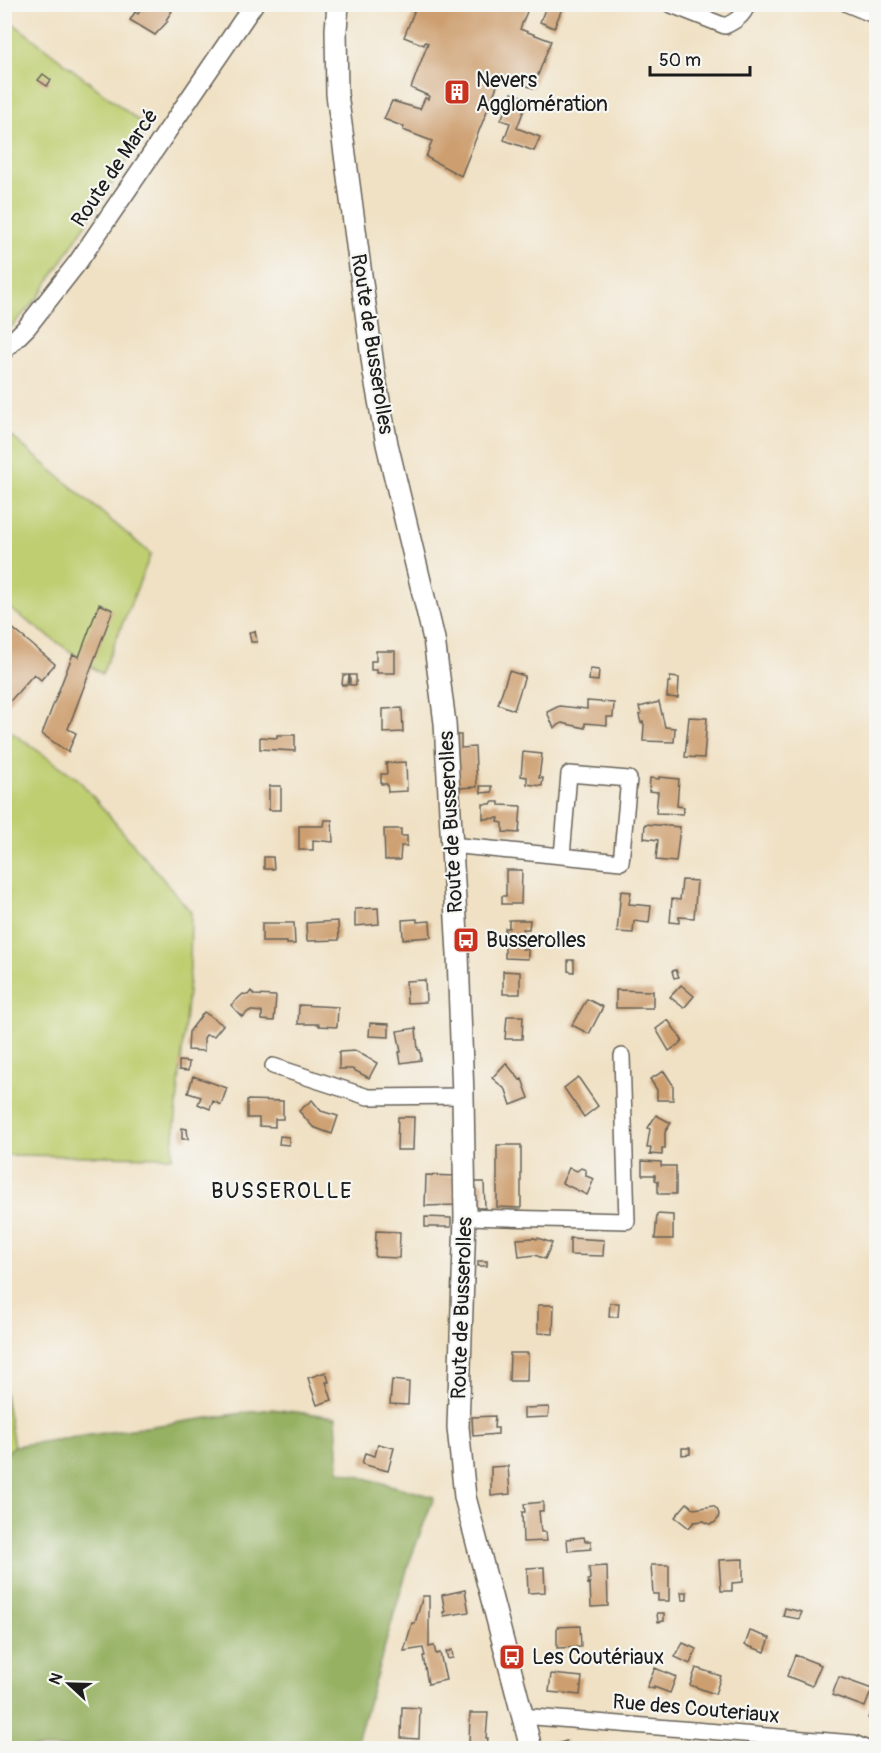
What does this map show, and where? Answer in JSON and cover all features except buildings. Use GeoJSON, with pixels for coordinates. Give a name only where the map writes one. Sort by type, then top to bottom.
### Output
{"type":"FeatureCollection","features":[{"type":"Feature","properties":{"kind":"main road","name":"Route de Busserolles"},"geometry":{"type":"LineString","coordinates":[[338,4],[337,94],[370,341],[387,444],[434,639],[445,723],[459,954],[463,1096],[465,1217],[458,1428],[460,1461],[465,1497],[531,1749]]}},
{"type":"Feature","properties":{"kind":"street","name":"Route de Marcé"},"geometry":{"type":"LineString","coordinates":[[4,350],[27,327],[78,262],[254,4]]}},
{"type":"Feature","properties":{"kind":"street"},"geometry":{"type":"LineString","coordinates":[[669,4],[725,26],[739,18],[748,4]]}},
{"type":"Feature","properties":{"kind":"street"},"geometry":{"type":"LineString","coordinates":[[847,4],[876,16]]}},
{"type":"Feature","properties":{"kind":"street"},"geometry":{"type":"LineString","coordinates":[[451,845],[621,862],[629,779],[569,774],[562,856]]}},
{"type":"Feature","properties":{"kind":"street"},"geometry":{"type":"LineString","coordinates":[[465,1217],[627,1221],[622,1056]]}},
{"type":"Feature","properties":{"kind":"street"},"geometry":{"type":"LineString","coordinates":[[273,1066],[368,1097],[463,1096]]}},
{"type":"Feature","properties":{"kind":"street","name":"Rue des Couteriaux"},"geometry":{"type":"LineString","coordinates":[[522,1716],[854,1743],[865,1749]]}},
{"type":"Feature","properties":{"kind":"green space"},"geometry":{"type":"Polygon","coordinates":[[[5,17],[148,128],[40,295],[5,334],[5,17]]]}},
{"type":"Feature","properties":{"kind":"green space"},"geometry":{"type":"Polygon","coordinates":[[[4,430],[151,554],[102,674],[5,605],[4,430]]]}},
{"type":"Feature","properties":{"kind":"green space"},"geometry":{"type":"Polygon","coordinates":[[[4,727],[78,779],[191,912],[190,970],[172,1157],[5,1155],[4,727]]]}},
{"type":"Feature","properties":{"kind":"green space"},"geometry":{"type":"Polygon","coordinates":[[[4,1389],[14,1446],[5,1455],[4,1455],[4,1389]]]}},
{"type":"Feature","properties":{"kind":"green space"},"geometry":{"type":"Polygon","coordinates":[[[271,1409],[336,1417],[339,1471],[434,1497],[409,1563],[355,1748],[5,1748],[5,1455],[14,1446],[271,1409]]]}},
{"type":"Feature","properties":{"kind":"place","name":"Nevers Agglomération"},"geometry":{"type":"Point","coordinates":[457,92]}},
{"type":"Feature","properties":{"kind":"place","name":"Busserolles"},"geometry":{"type":"Point","coordinates":[466,940]}},
{"type":"Feature","properties":{"kind":"place","name":"Les Coutériaux"},"geometry":{"type":"Point","coordinates":[512,1657]}},
{"type":"Feature","properties":{"kind":"district","name":"BUSSEROLLE"},"geometry":{"type":"Point","coordinates":[282,1191]}}]}
